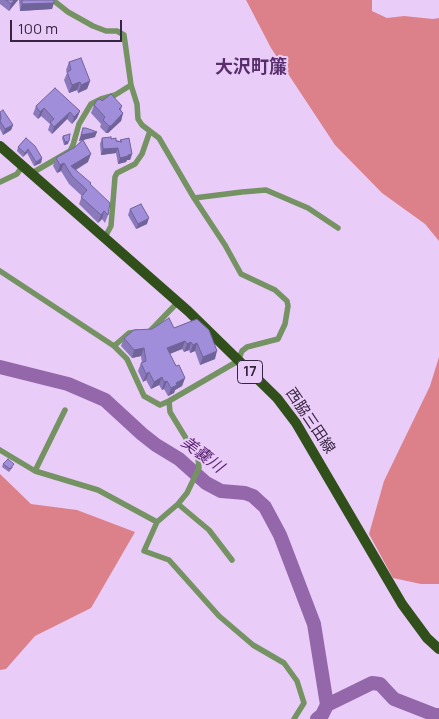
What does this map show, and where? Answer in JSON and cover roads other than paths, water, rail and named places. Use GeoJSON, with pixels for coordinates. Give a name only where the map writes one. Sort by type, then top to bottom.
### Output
{"type":"FeatureCollection","features":[{"type":"Feature","properties":{"kind":"main road","name":"西脇三田線"},"geometry":{"type":"LineString","coordinates":[[0,146],[178,302],[277,398],[296,423],[402,604],[426,638],[439,649]]}},
{"type":"Feature","properties":{"kind":"street"},"geometry":{"type":"LineString","coordinates":[[0,271],[114,346],[127,359],[144,396],[160,404],[169,401],[238,361],[242,351],[248,346],[278,339],[285,324],[287,301],[275,290],[241,274],[159,138],[142,125],[138,118],[124,35],[117,31],[106,31],[93,26],[68,12],[52,0]]}},
{"type":"Feature","properties":{"kind":"street"},"geometry":{"type":"LineString","coordinates":[[32,174],[70,151],[79,124],[91,104],[100,99],[115,95],[131,84]]}},
{"type":"Feature","properties":{"kind":"street"},"geometry":{"type":"LineString","coordinates":[[105,237],[111,226],[114,177],[117,173],[135,164],[142,154],[150,131]]}},
{"type":"Feature","properties":{"kind":"street"},"geometry":{"type":"LineString","coordinates":[[0,182],[17,174],[23,165]]}},
{"type":"Feature","properties":{"kind":"street"},"geometry":{"type":"LineString","coordinates":[[194,198],[266,190],[308,208],[338,228]]}},
{"type":"Feature","properties":{"kind":"street"},"geometry":{"type":"LineString","coordinates":[[114,346],[129,333],[148,332],[178,302]]}},
{"type":"Feature","properties":{"kind":"street"},"geometry":{"type":"LineString","coordinates":[[169,401],[170,412],[198,458],[198,468],[187,492],[178,504],[157,522],[144,550],[169,560],[219,616],[253,644],[284,663],[297,681],[304,703],[294,719]]}},
{"type":"Feature","properties":{"kind":"street"},"geometry":{"type":"LineString","coordinates":[[35,471],[65,410]]}},
{"type":"Feature","properties":{"kind":"street"},"geometry":{"type":"LineString","coordinates":[[0,450],[35,471],[98,490],[157,522]]}},
{"type":"Feature","properties":{"kind":"street"},"geometry":{"type":"LineString","coordinates":[[178,504],[209,530],[232,560]]}},
{"type":"Feature","properties":{"kind":"waterway","name":"美嚢川"},"geometry":{"type":"LineString","coordinates":[[0,367],[68,384],[105,400],[142,434],[179,459],[206,483],[221,491],[245,493],[253,496],[265,507],[280,535],[314,624],[327,705],[322,715],[317,719]]}},
{"type":"Feature","properties":{"kind":"waterway"},"geometry":{"type":"LineString","coordinates":[[327,705],[372,683],[380,684],[394,699],[439,715]]}},
{"type":"Feature","properties":{"kind":"district","name":"大沢町簾"},"geometry":{"type":"Point","coordinates":[251,68]}}]}
